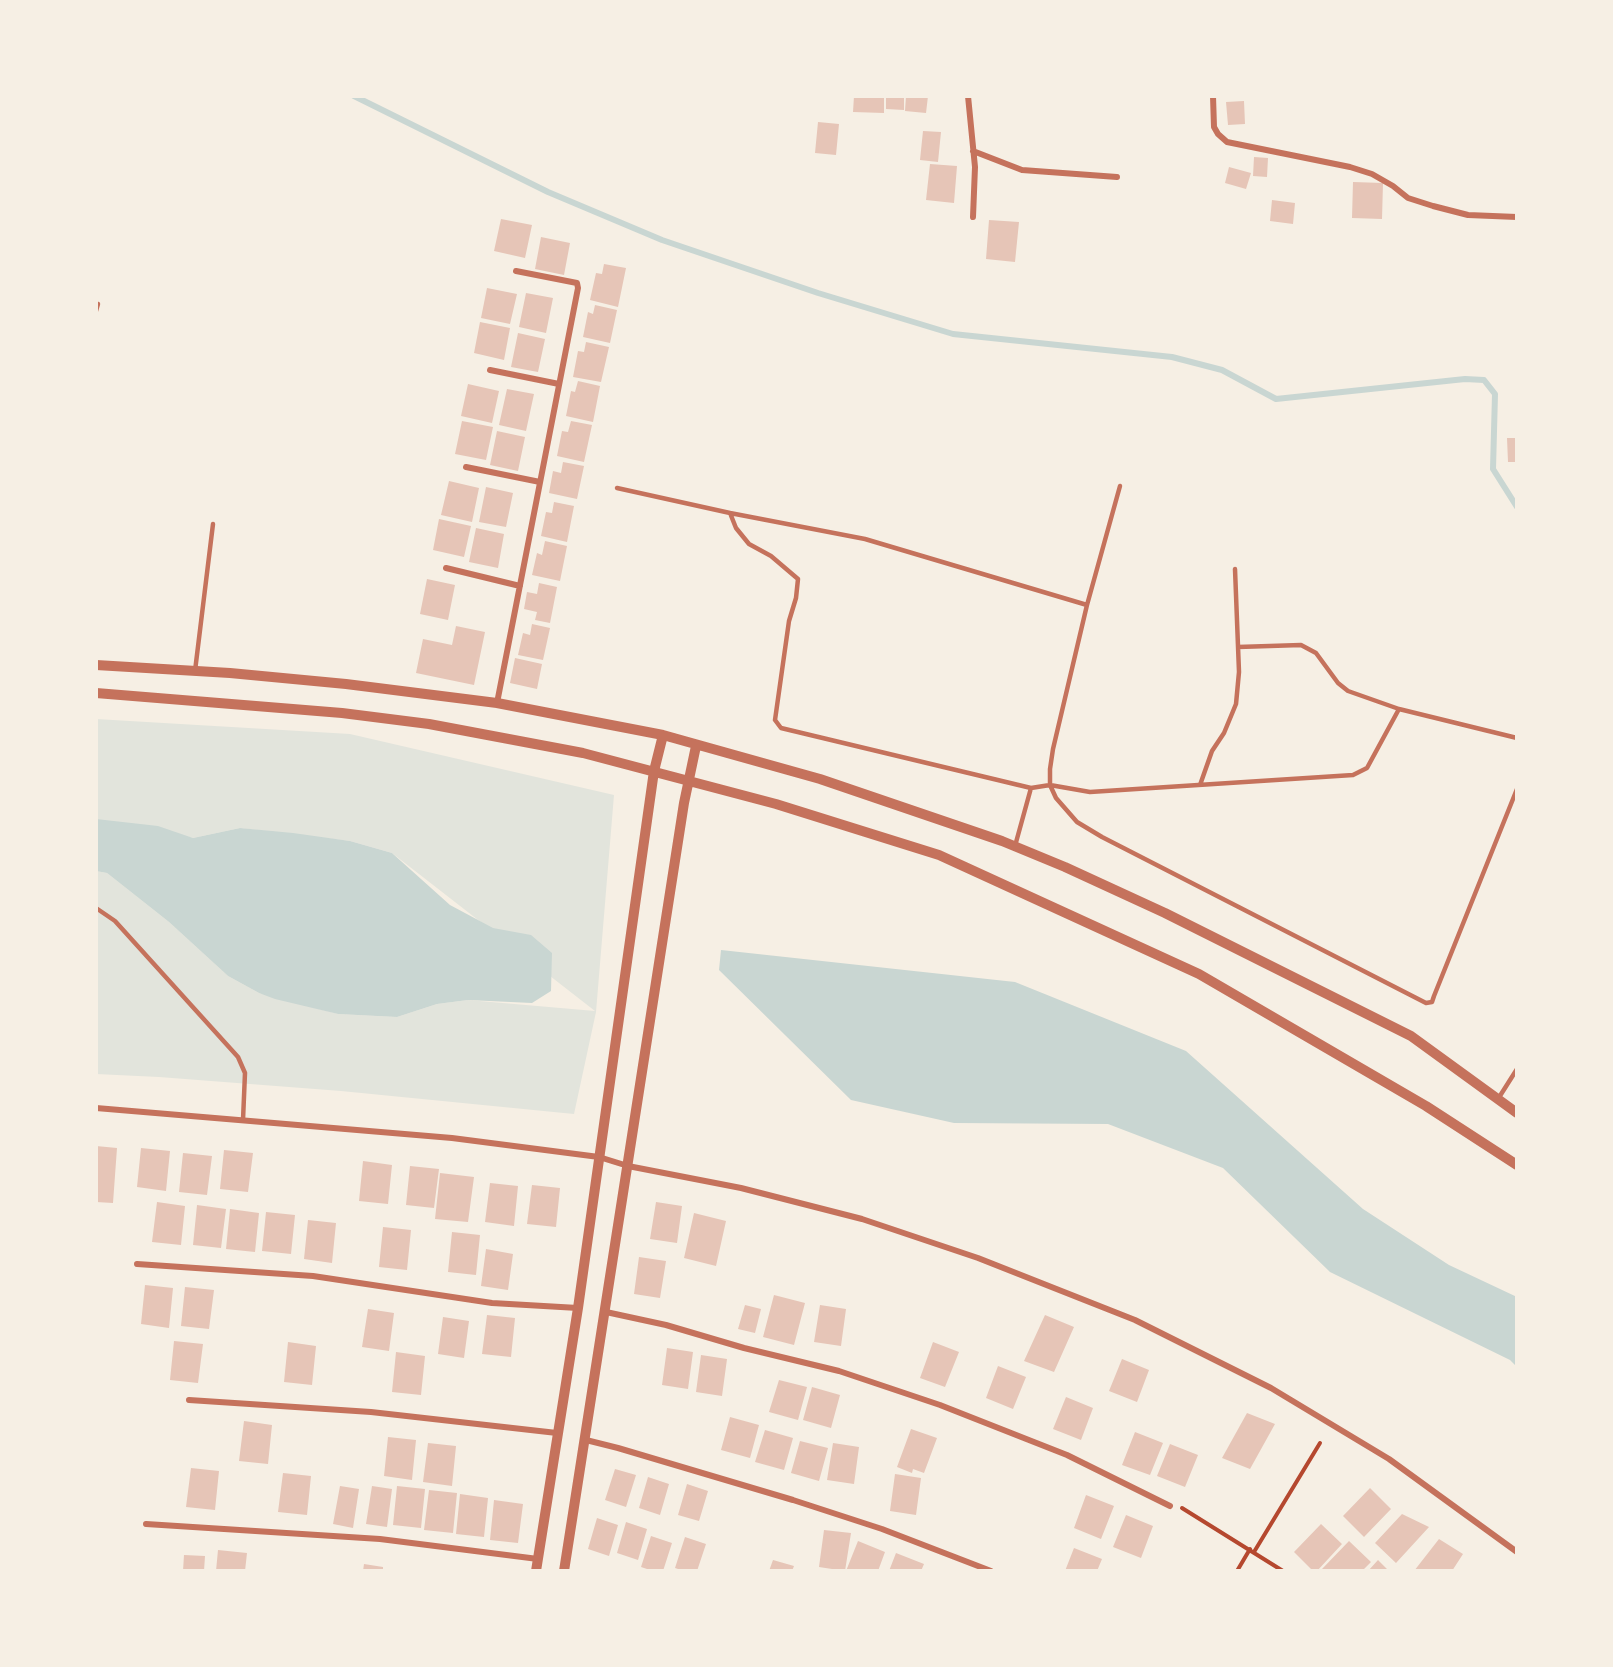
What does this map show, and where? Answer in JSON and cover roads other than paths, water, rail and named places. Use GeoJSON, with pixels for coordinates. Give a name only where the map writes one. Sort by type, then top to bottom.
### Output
{"type":"FeatureCollection","features":[{"type":"Feature","properties":{"kind":"street"},"geometry":{"type":"LineString","coordinates":[[968,96],[973,151],[973,217]]}},
{"type":"Feature","properties":{"kind":"street"},"geometry":{"type":"LineString","coordinates":[[1213,96],[1214,127],[1227,142],[1350,167],[1372,174],[1408,198],[1433,206],[1468,215],[1517,217]]}},
{"type":"Feature","properties":{"kind":"street"},"geometry":{"type":"LineString","coordinates":[[973,151],[1022,170],[1117,177]]}},
{"type":"Feature","properties":{"kind":"street"},"geometry":{"type":"LineString","coordinates":[[497,703],[578,288],[577,283],[516,271]]}},
{"type":"Feature","properties":{"kind":"street"},"geometry":{"type":"LineString","coordinates":[[490,370],[559,384]]}},
{"type":"Feature","properties":{"kind":"street"},"geometry":{"type":"LineString","coordinates":[[466,467],[540,482]]}},
{"type":"Feature","properties":{"kind":"street"},"geometry":{"type":"LineString","coordinates":[[446,568],[520,586]]}},
{"type":"Feature","properties":{"kind":"street"},"geometry":{"type":"LineString","coordinates":[[96,665],[346,684],[497,703],[663,735],[820,779],[1015,846],[1164,913],[1411,1036],[1517,1113]]}},
{"type":"Feature","properties":{"kind":"street"},"geometry":{"type":"LineString","coordinates":[[96,693],[342,712],[429,724],[583,753],[776,804],[939,855],[1189,969],[1321,1043],[1426,1106],[1517,1165]]}},
{"type":"Feature","properties":{"kind":"street"},"geometry":{"type":"LineString","coordinates":[[536,1571],[578,1308],[654,771],[663,735]]}},
{"type":"Feature","properties":{"kind":"street"},"geometry":{"type":"LineString","coordinates":[[564,1571],[688,781],[696,746]]}},
{"type":"Feature","properties":{"kind":"street"},"geometry":{"type":"LineString","coordinates":[[96,1108],[452,1138],[599,1157],[628,1166],[741,1188],[862,1219],[978,1258],[1135,1320],[1270,1388],[1389,1458],[1517,1552]]}},
{"type":"Feature","properties":{"kind":"street"},"geometry":{"type":"LineString","coordinates":[[137,1264],[313,1276],[492,1303],[578,1308]]}},
{"type":"Feature","properties":{"kind":"street"},"geometry":{"type":"LineString","coordinates":[[606,1312],[666,1325],[744,1348],[839,1371],[940,1405],[1067,1455],[1170,1506]]}},
{"type":"Feature","properties":{"kind":"street"},"geometry":{"type":"LineString","coordinates":[[189,1400],[371,1412],[557,1433]]}},
{"type":"Feature","properties":{"kind":"street"},"geometry":{"type":"LineString","coordinates":[[586,1440],[793,1500],[882,1529],[991,1571]]}},
{"type":"Feature","properties":{"kind":"street"},"geometry":{"type":"LineString","coordinates":[[146,1524],[380,1539],[538,1559]]}},
{"type":"Feature","properties":{"kind":"lane"},"geometry":{"type":"LineString","coordinates":[[96,311],[98,304]]}},
{"type":"Feature","properties":{"kind":"lane"},"geometry":{"type":"LineString","coordinates":[[1120,486],[1087,605],[1053,749],[1050,785],[1065,810],[1077,822],[1102,837],[1426,1003],[1432,1002],[1517,789]]}},
{"type":"Feature","properties":{"kind":"lane"},"geometry":{"type":"LineString","coordinates":[[617,488],[865,539],[1087,605]]}},
{"type":"Feature","properties":{"kind":"lane"},"geometry":{"type":"LineString","coordinates":[[730,513],[736,528],[748,544],[771,556],[798,579],[796,598],[789,621],[776,720],[781,728],[1031,788],[1050,785],[1090,792],[1353,775],[1367,768],[1399,709]]}},
{"type":"Feature","properties":{"kind":"lane"},"geometry":{"type":"LineString","coordinates":[[195,671],[213,524]]}},
{"type":"Feature","properties":{"kind":"lane"},"geometry":{"type":"LineString","coordinates":[[1200,785],[1212,751],[1224,733],[1236,704],[1239,672],[1235,569]]}},
{"type":"Feature","properties":{"kind":"lane"},"geometry":{"type":"LineString","coordinates":[[1238,647],[1301,645],[1316,653],[1338,683],[1348,691],[1399,709],[1517,738]]}},
{"type":"Feature","properties":{"kind":"lane"},"geometry":{"type":"LineString","coordinates":[[1015,846],[1031,788]]}},
{"type":"Feature","properties":{"kind":"lane"},"geometry":{"type":"LineString","coordinates":[[96,908],[115,921],[238,1058],[245,1073],[243,1120]]}},
{"type":"Feature","properties":{"kind":"lane"},"geometry":{"type":"LineString","coordinates":[[1498,1100],[1517,1069]]}},
{"type":"Feature","properties":{"kind":"waterway"},"geometry":{"type":"LineString","coordinates":[[354,96],[548,192],[662,240],[818,293],[953,334],[1172,357],[1222,370],[1276,399],[1465,379],[1484,380],[1495,394],[1493,469],[1517,507]]}}]}
